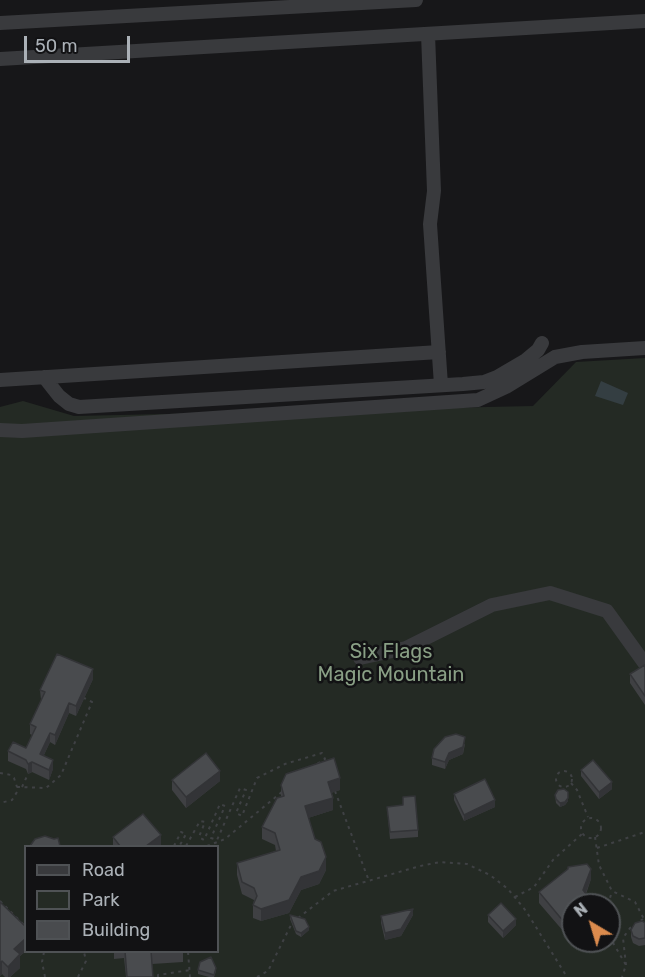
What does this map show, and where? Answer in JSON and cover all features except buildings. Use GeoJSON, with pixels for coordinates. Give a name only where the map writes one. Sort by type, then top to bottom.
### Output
{"type":"FeatureCollection","features":[{"type":"Feature","properties":{"kind":"street"},"geometry":{"type":"LineString","coordinates":[[0,23],[416,0]]}},
{"type":"Feature","properties":{"kind":"street"},"geometry":{"type":"LineString","coordinates":[[0,58],[645,21]]}},
{"type":"Feature","properties":{"kind":"street"},"geometry":{"type":"LineString","coordinates":[[428,34],[434,191],[430,224],[441,385]]}},
{"type":"Feature","properties":{"kind":"street"},"geometry":{"type":"LineString","coordinates":[[44,377],[59,396],[69,404],[79,407],[441,385],[484,382],[497,377],[525,360],[538,350],[542,343]]}},
{"type":"Feature","properties":{"kind":"street"},"geometry":{"type":"LineString","coordinates":[[0,430],[22,431],[478,400],[506,387],[555,357],[582,352],[645,348]]}},
{"type":"Feature","properties":{"kind":"street"},"geometry":{"type":"LineString","coordinates":[[0,380],[439,352]]}},
{"type":"Feature","properties":{"kind":"street"},"geometry":{"type":"LineString","coordinates":[[360,658],[406,648],[492,605],[550,593],[607,611],[645,664]]}},
{"type":"Feature","properties":{"kind":"path"},"geometry":{"type":"LineString","coordinates":[[17,787],[46,788],[61,775],[92,702],[84,698]]}},
{"type":"Feature","properties":{"kind":"path"},"geometry":{"type":"LineString","coordinates":[[187,845],[200,820],[205,822],[199,837],[204,840],[220,804],[225,806],[211,838],[217,840],[240,788],[246,790],[236,813],[242,816],[257,778],[285,764],[322,753],[325,759],[316,765]]}},
{"type":"Feature","properties":{"kind":"path"},"geometry":{"type":"LineString","coordinates":[[571,783],[567,786],[560,786],[557,776],[563,772],[571,776],[571,783],[577,790],[589,818]]}},
{"type":"Feature","properties":{"kind":"path"},"geometry":{"type":"LineString","coordinates":[[0,773],[11,775],[17,787],[12,800],[0,803]]}},
{"type":"Feature","properties":{"kind":"path"},"geometry":{"type":"LineString","coordinates":[[22,787],[28,774]]}},
{"type":"Feature","properties":{"kind":"path"},"geometry":{"type":"LineString","coordinates":[[333,786],[369,881]]}},
{"type":"Feature","properties":{"kind":"path"},"geometry":{"type":"LineString","coordinates":[[210,845],[225,839],[280,792],[290,788]]}},
{"type":"Feature","properties":{"kind":"path"},"geometry":{"type":"LineString","coordinates":[[589,818],[600,823],[600,833],[595,837],[588,837],[583,833],[582,825],[589,818]]}},
{"type":"Feature","properties":{"kind":"path"},"geometry":{"type":"LineString","coordinates":[[174,845],[181,832],[186,834],[180,845]]}},
{"type":"Feature","properties":{"kind":"path"},"geometry":{"type":"LineString","coordinates":[[597,848],[645,832]]}},
{"type":"Feature","properties":{"kind":"path"},"geometry":{"type":"LineString","coordinates":[[515,897],[534,887],[553,860],[583,833]]}},
{"type":"Feature","properties":{"kind":"path"},"geometry":{"type":"LineString","coordinates":[[595,837],[599,865],[612,891],[635,902],[644,920],[630,928],[623,938],[626,965],[622,977]]}},
{"type":"Feature","properties":{"kind":"path"},"geometry":{"type":"LineString","coordinates":[[257,977],[268,971],[292,922],[333,891],[440,862],[466,864],[490,875],[508,889],[526,911],[567,977]]}},
{"type":"Feature","properties":{"kind":"path"},"geometry":{"type":"LineString","coordinates":[[0,901],[24,925]]}},
{"type":"Feature","properties":{"kind":"path"},"geometry":{"type":"LineString","coordinates":[[44,953],[42,962],[45,977]]}},
{"type":"Feature","properties":{"kind":"path"},"geometry":{"type":"LineString","coordinates":[[78,977],[86,961],[84,953]]}},
{"type":"Feature","properties":{"kind":"path"},"geometry":{"type":"LineString","coordinates":[[188,953],[190,977]]}},
{"type":"Feature","properties":{"kind":"path"},"geometry":{"type":"LineString","coordinates":[[619,953],[626,965]]}},
{"type":"Feature","properties":{"kind":"path"},"geometry":{"type":"LineString","coordinates":[[158,977],[158,975],[190,970]]}},
{"type":"Feature","properties":{"kind":"green space","name":"Six Flags Magic Mountain"},"geometry":{"type":"Polygon","coordinates":[[[645,358],[645,977],[0,977],[0,407],[23,401],[74,416],[533,406],[576,362],[645,358]]]}},
{"type":"Feature","properties":{"kind":"shaded area"},"geometry":{"type":"Polygon","coordinates":[[[601,381],[628,393],[623,405],[595,396],[601,381]]]}}]}
